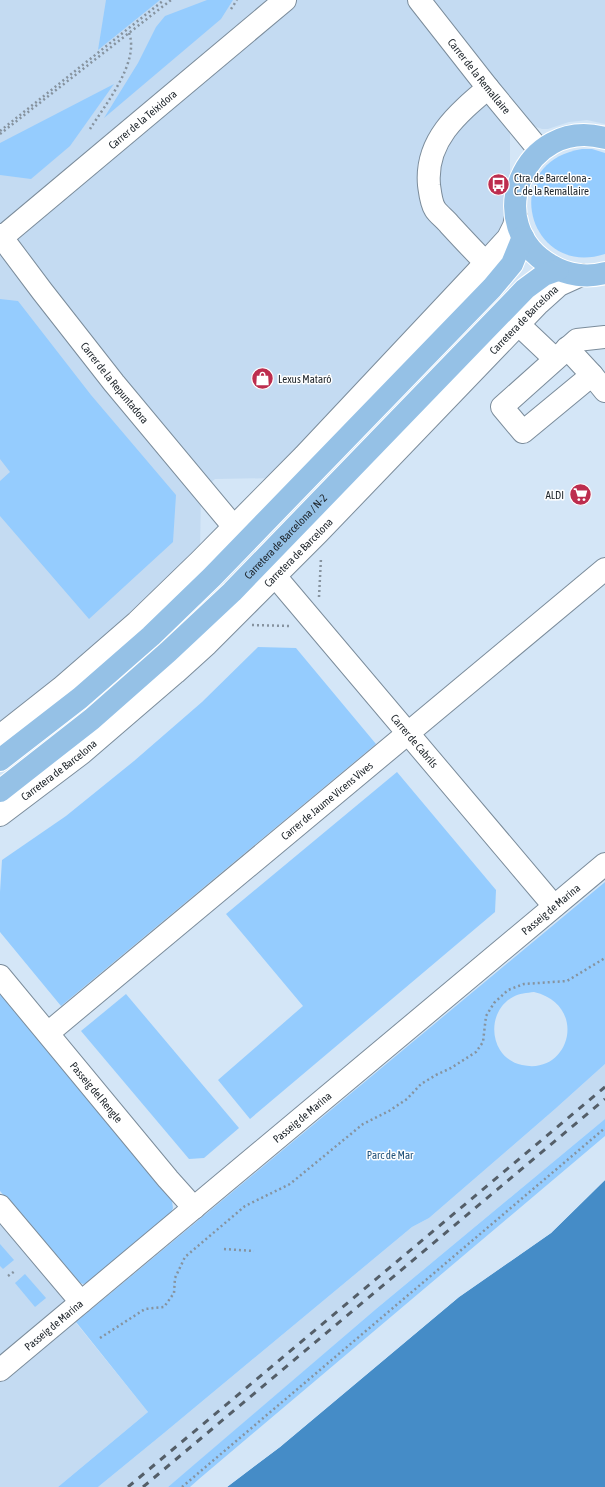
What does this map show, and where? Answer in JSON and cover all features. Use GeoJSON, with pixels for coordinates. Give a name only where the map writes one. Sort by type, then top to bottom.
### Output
{"type":"FeatureCollection","features":[{"type":"Feature","properties":{"kind":"main road"},"geometry":{"type":"LineString","coordinates":[[602,135],[573,136],[561,139],[540,151],[522,174],[517,188],[515,202],[519,227],[532,251],[544,262],[558,270],[581,275],[605,273]]}},
{"type":"Feature","properties":{"kind":"main road"},"geometry":{"type":"LineString","coordinates":[[0,760],[80,698],[151,636],[212,577],[492,288],[512,264],[519,227]]}},
{"type":"Feature","properties":{"kind":"main road","name":"Carretera de Barcelona / N-2"},"geometry":{"type":"LineString","coordinates":[[0,791],[92,718],[168,652],[273,551],[524,289],[544,275],[558,270]]}},
{"type":"Feature","properties":{"kind":"street","name":"Carrer de la Teixidora"},"geometry":{"type":"LineString","coordinates":[[1,237],[285,0]]}},
{"type":"Feature","properties":{"kind":"street","name":"Carrer de la Remallaire"},"geometry":{"type":"LineString","coordinates":[[419,0],[540,151]]}},
{"type":"Feature","properties":{"kind":"street"},"geometry":{"type":"LineString","coordinates":[[485,262],[435,208],[429,189],[428,177],[432,153],[445,128],[463,108],[488,88]]}},
{"type":"Feature","properties":{"kind":"street"},"geometry":{"type":"LineString","coordinates":[[0,736],[61,688],[137,622],[234,527],[304,456],[508,238],[514,226],[519,227]]}},
{"type":"Feature","properties":{"kind":"street","name":"Carrer de la Repuntadora"},"geometry":{"type":"LineString","coordinates":[[1,237],[114,383],[234,527]]}},
{"type":"Feature","properties":{"kind":"street","name":"Carretera de Barcelona"},"geometry":{"type":"LineString","coordinates":[[0,815],[82,753],[207,644],[318,533],[551,291],[559,284],[581,275]]}},
{"type":"Feature","properties":{"kind":"street"},"geometry":{"type":"LineString","coordinates":[[518,324],[561,354],[598,383],[523,432],[502,407],[561,354],[577,340],[605,337]]}},
{"type":"Feature","properties":{"kind":"street","name":"Carrer de Jaume Vicens Vives"},"geometry":{"type":"LineString","coordinates":[[48,1033],[409,734],[605,569]]}},
{"type":"Feature","properties":{"kind":"street","name":"Carrer de Cabrils"},"geometry":{"type":"LineString","coordinates":[[275,576],[554,906]]}},
{"type":"Feature","properties":{"kind":"street","name":"Passeig de Marina"},"geometry":{"type":"LineString","coordinates":[[0,1370],[605,864]]}},
{"type":"Feature","properties":{"kind":"street","name":"Passeig del Rengle"},"geometry":{"type":"LineString","coordinates":[[0,976],[168,1179],[194,1208]]}},
{"type":"Feature","properties":{"kind":"street"},"geometry":{"type":"LineString","coordinates":[[0,1206],[81,1302]]}},
{"type":"Feature","properties":{"kind":"path"},"geometry":{"type":"LineString","coordinates":[[0,131],[164,0]]}},
{"type":"Feature","properties":{"kind":"path"},"geometry":{"type":"LineString","coordinates":[[0,134],[171,0]]}},
{"type":"Feature","properties":{"kind":"path"},"geometry":{"type":"LineString","coordinates":[[231,9],[237,0]]}},
{"type":"Feature","properties":{"kind":"path"},"geometry":{"type":"LineString","coordinates":[[90,129],[121,79],[130,56],[132,40],[128,29]]}},
{"type":"Feature","properties":{"kind":"path"},"geometry":{"type":"LineString","coordinates":[[100,1338],[145,1309],[164,1307],[174,1293],[175,1278],[185,1257],[245,1206],[290,1184],[363,1124],[389,1111],[407,1099],[422,1084],[476,1052],[483,1042],[486,1016],[494,1003],[508,990],[524,984],[568,981],[605,958]]}},
{"type":"Feature","properties":{"kind":"path"},"geometry":{"type":"LineString","coordinates":[[182,1487],[605,1128]]}},
{"type":"Feature","properties":{"kind":"path"},"geometry":{"type":"LineString","coordinates":[[224,1249],[254,1251]]}},
{"type":"Feature","properties":{"kind":"path"},"geometry":{"type":"LineString","coordinates":[[8,1276],[15,1271]]}},
{"type":"Feature","properties":{"kind":"shaded area"},"geometry":{"type":"Polygon","coordinates":[[[0,0],[605,0],[605,124],[587,120],[569,122],[548,129],[533,126],[510,130],[512,220],[278,478],[215,479],[201,491],[200,555],[165,579],[84,656],[0,721],[0,0]]]}},
{"type":"Feature","properties":{"kind":"shaded area"},"geometry":{"type":"Polygon","coordinates":[[[605,1064],[605,1119],[376,1309],[168,1487],[98,1487],[412,1227],[429,1218],[605,1064]]]}},
{"type":"Feature","properties":{"kind":"shaded area"},"geometry":{"type":"Polygon","coordinates":[[[605,1180],[605,1487],[227,1487],[280,1447],[459,1297],[551,1233],[605,1180]]]}},
{"type":"Feature","properties":{"kind":"shaded area"},"geometry":{"type":"Polygon","coordinates":[[[0,1205],[88,1312],[76,1323],[148,1412],[58,1487],[0,1487],[0,1205]]]}},
{"type":"Feature","properties":{"kind":"green space"},"geometry":{"type":"Polygon","coordinates":[[[106,0],[160,0],[98,50],[106,0]]]}},
{"type":"Feature","properties":{"kind":"green space"},"geometry":{"type":"Polygon","coordinates":[[[207,0],[233,0],[221,19],[104,118],[138,63],[156,27],[165,16],[207,0]]]}},
{"type":"Feature","properties":{"kind":"green space"},"geometry":{"type":"Polygon","coordinates":[[[114,84],[70,146],[31,179],[0,175],[0,143],[114,84]]]}},
{"type":"Feature","properties":{"kind":"green space"},"geometry":{"type":"Polygon","coordinates":[[[582,149],[592,149],[605,153],[605,254],[578,257],[557,250],[541,235],[533,216],[532,195],[539,174],[556,158],[582,149]]]}},
{"type":"Feature","properties":{"kind":"green space"},"geometry":{"type":"Polygon","coordinates":[[[0,299],[18,301],[91,395],[176,495],[173,542],[89,619],[0,516],[0,481],[10,472],[0,459],[0,299]]]}},
{"type":"Feature","properties":{"kind":"green space"},"geometry":{"type":"Polygon","coordinates":[[[258,647],[296,648],[376,744],[61,1006],[0,932],[2,860],[66,816],[134,761],[202,702],[258,647]]]}},
{"type":"Feature","properties":{"kind":"green space"},"geometry":{"type":"Polygon","coordinates":[[[397,772],[496,890],[495,912],[250,1119],[218,1080],[303,1006],[226,914],[397,772]]]}},
{"type":"Feature","properties":{"kind":"green space","name":"Parc de Mar"},"geometry":{"type":"Polygon","coordinates":[[[605,882],[605,1064],[429,1218],[412,1227],[98,1487],[58,1487],[148,1412],[76,1322],[605,882]],[[534,992],[523,993],[513,997],[501,1007],[495,1020],[495,1036],[500,1050],[510,1060],[522,1065],[539,1066],[552,1060],[561,1050],[567,1038],[567,1024],[562,1010],[551,999],[534,992]]]}},
{"type":"Feature","properties":{"kind":"green space"},"geometry":{"type":"Polygon","coordinates":[[[0,993],[172,1201],[173,1208],[170,1215],[89,1283],[83,1284],[78,1282],[56,1259],[0,1191],[0,993]]]}},
{"type":"Feature","properties":{"kind":"green space"},"geometry":{"type":"Polygon","coordinates":[[[126,994],[239,1128],[204,1158],[189,1159],[81,1031],[126,994]]]}},
{"type":"Feature","properties":{"kind":"green space"},"geometry":{"type":"Polygon","coordinates":[[[605,1119],[605,1136],[190,1487],[168,1487],[376,1309],[605,1119]]]}},
{"type":"Feature","properties":{"kind":"green space"},"geometry":{"type":"Polygon","coordinates":[[[0,1244],[14,1260],[3,1269],[0,1266],[0,1244]]]}},
{"type":"Feature","properties":{"kind":"green space"},"geometry":{"type":"Polygon","coordinates":[[[25,1274],[46,1298],[35,1307],[15,1283],[25,1274]]]}},
{"type":"Feature","properties":{"kind":"pier"},"geometry":{"type":"Polygon","coordinates":[[[605,1178],[605,1180],[551,1233],[459,1297],[280,1447],[225,1487],[229,1482],[279,1446],[458,1295],[550,1232],[605,1178]]]}},
{"type":"Feature","properties":{"kind":"railway"},"geometry":{"type":"LineString","coordinates":[[128,1487],[605,1087]]}},
{"type":"Feature","properties":{"kind":"railway"},"geometry":{"type":"LineString","coordinates":[[143,1487],[605,1099]]}},
{"type":"Feature","properties":{"kind":"place","name":"Ctra. de Barcelona - C. de la Remallaire"},"geometry":{"type":"Point","coordinates":[498,184]}},
{"type":"Feature","properties":{"kind":"place","name":"Lexus Mataró"},"geometry":{"type":"Point","coordinates":[263,379]}},
{"type":"Feature","properties":{"kind":"place","name":"ALDI"},"geometry":{"type":"Point","coordinates":[580,495]}}]}
